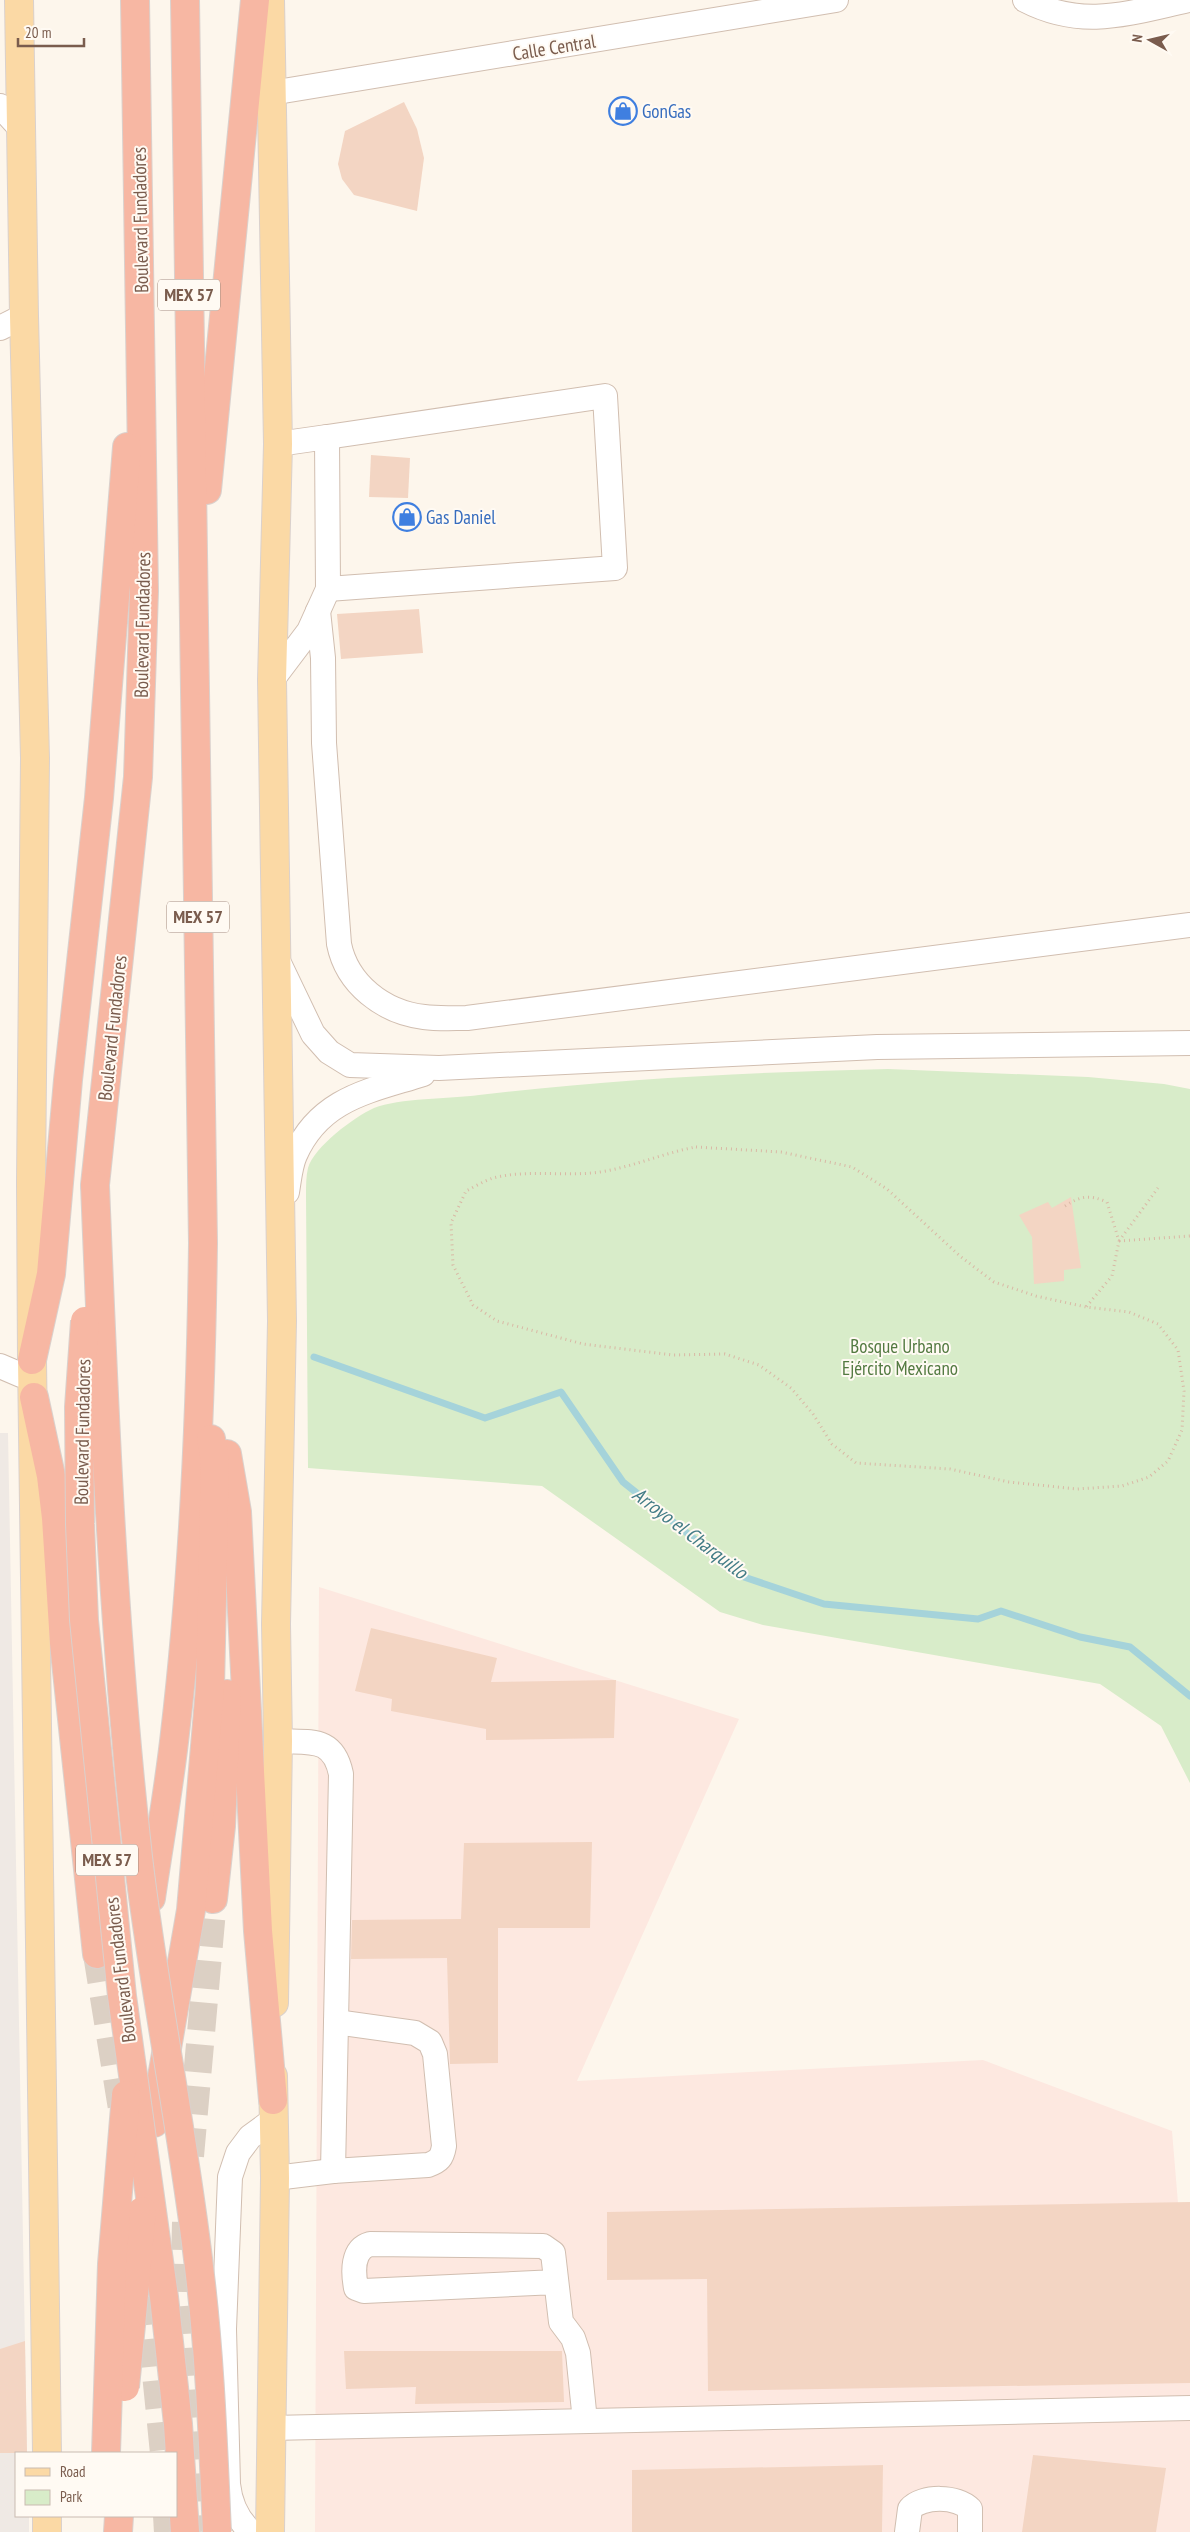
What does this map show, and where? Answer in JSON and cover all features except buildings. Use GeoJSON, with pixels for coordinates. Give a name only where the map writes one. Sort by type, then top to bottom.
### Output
{"type":"FeatureCollection","features":[{"type":"Feature","properties":{"kind":"highway","name":"Boulevard Fundadores"},"geometry":{"type":"LineString","coordinates":[[135,0],[141,256],[144,591],[138,777],[96,1185],[79,1407],[80,1524],[84,1620],[122,1996],[164,2298],[178,2424],[185,2532]]}},
{"type":"Feature","properties":{"kind":"highway","name":"Boulevard Fundadores"},"geometry":{"type":"LineString","coordinates":[[106,2452],[112,2274],[120,2145],[135,2013],[175,1734],[186,1628],[201,1382],[203,1243],[185,0]]}},
{"type":"Feature","properties":{"kind":"highway"},"geometry":{"type":"LineString","coordinates":[[193,591],[206,496],[255,0]]}},
{"type":"Feature","properties":{"kind":"highway"},"geometry":{"type":"LineString","coordinates":[[97,1954],[66,1662],[56,1518],[33,1378],[41,1275],[59,1178],[109,691],[141,256]]}},
{"type":"Feature","properties":{"kind":"highway"},"geometry":{"type":"LineString","coordinates":[[96,1185],[105,1442],[116,1624],[139,1859],[200,2270],[213,2433],[217,2532]]}},
{"type":"Feature","properties":{"kind":"highway"},"geometry":{"type":"LineString","coordinates":[[201,1382],[215,1460],[225,1502],[228,1550],[228,1661],[221,1826],[213,1899]]}},
{"type":"Feature","properties":{"kind":"highway"},"geometry":{"type":"LineString","coordinates":[[201,1382],[226,1448],[237,1512],[258,1931],[273,2110]]}},
{"type":"Feature","properties":{"kind":"highway"},"geometry":{"type":"LineString","coordinates":[[121,2452],[137,2257],[154,2123],[191,1910],[210,1688],[215,1460]]}},
{"type":"Feature","properties":{"kind":"highway"},"geometry":{"type":"LineString","coordinates":[[105,2517],[105,2532]]}},
{"type":"Feature","properties":{"kind":"highway"},"geometry":{"type":"LineString","coordinates":[[118,2532],[119,2517]]}},
{"type":"Feature","properties":{"kind":"main road"},"geometry":{"type":"LineString","coordinates":[[19,0],[24,316],[35,758],[31,1183],[41,1275]]}},
{"type":"Feature","properties":{"kind":"main road"},"geometry":{"type":"LineString","coordinates":[[270,0],[278,444],[272,680],[278,961],[282,1321],[276,1624],[278,1741],[270,2532]]}},
{"type":"Feature","properties":{"kind":"main road"},"geometry":{"type":"LineString","coordinates":[[33,1378],[46,2452]]}},
{"type":"Feature","properties":{"kind":"main road"},"geometry":{"type":"LineString","coordinates":[[47,2517],[48,2532]]}},
{"type":"Feature","properties":{"kind":"street","name":"Calle Central"},"geometry":{"type":"LineString","coordinates":[[271,93],[836,0]]}},
{"type":"Feature","properties":{"kind":"street"},"geometry":{"type":"LineString","coordinates":[[1025,0],[1045,10],[1075,18],[1117,16],[1189,0]]}},
{"type":"Feature","properties":{"kind":"street"},"geometry":{"type":"LineString","coordinates":[[0,106],[21,129]]}},
{"type":"Feature","properties":{"kind":"street"},"geometry":{"type":"LineString","coordinates":[[0,328],[24,316]]}},
{"type":"Feature","properties":{"kind":"street"},"geometry":{"type":"LineString","coordinates":[[278,444],[606,396],[615,568],[328,589]]}},
{"type":"Feature","properties":{"kind":"street"},"geometry":{"type":"LineString","coordinates":[[272,680],[309,631],[328,589],[327,437]]}},
{"type":"Feature","properties":{"kind":"street"},"geometry":{"type":"LineString","coordinates":[[318,611],[322,658],[324,743],[339,944],[345,966],[358,984],[377,999],[398,1011],[424,1017],[466,1018],[1190,925]]}},
{"type":"Feature","properties":{"kind":"street"},"geometry":{"type":"LineString","coordinates":[[278,961],[313,1034],[329,1052],[350,1065],[439,1068],[877,1047],[1190,1043]]}},
{"type":"Feature","properties":{"kind":"street"},"geometry":{"type":"LineString","coordinates":[[281,1221],[294,1156],[306,1135],[332,1107],[354,1096],[439,1068]]}},
{"type":"Feature","properties":{"kind":"street"},"geometry":{"type":"LineString","coordinates":[[0,1366],[33,1378]]}},
{"type":"Feature","properties":{"kind":"street"},"geometry":{"type":"LineString","coordinates":[[278,1741],[322,1744],[338,1758],[333,2171]]}},
{"type":"Feature","properties":{"kind":"street"},"geometry":{"type":"LineString","coordinates":[[275,2178],[333,2171],[428,2165],[437,2162],[443,2156],[444,2146],[436,2054],[430,2042],[415,2033],[336,2022]]}},
{"type":"Feature","properties":{"kind":"street"},"geometry":{"type":"LineString","coordinates":[[251,2532],[236,2513],[230,2499],[228,2484],[224,2330],[230,2177],[238,2153],[273,2110]]}},
{"type":"Feature","properties":{"kind":"street"},"geometry":{"type":"LineString","coordinates":[[556,2282],[364,2291],[356,2288],[355,2260],[363,2246],[370,2244],[543,2246],[553,2253],[561,2322],[573,2338],[578,2353],[585,2421]]}},
{"type":"Feature","properties":{"kind":"street"},"geometry":{"type":"LineString","coordinates":[[271,2428],[1190,2408]]}},
{"type":"Feature","properties":{"kind":"street"},"geometry":{"type":"LineString","coordinates":[[907,2532],[910,2509],[922,2500],[958,2501],[966,2504],[970,2509],[970,2532]]}},
{"type":"Feature","properties":{"kind":"path"},"geometry":{"type":"LineString","coordinates":[[696,1146],[780,1152],[852,1167],[887,1189],[961,1257],[994,1282],[1036,1296],[1086,1307],[1129,1312],[1158,1324],[1178,1350],[1184,1392],[1182,1430],[1168,1461],[1150,1477],[1122,1486],[1077,1489],[1009,1482],[950,1469],[856,1464],[832,1444],[813,1414],[791,1388],[759,1365],[726,1354],[673,1355],[583,1344],[497,1321],[472,1305],[453,1265],[451,1224],[466,1191],[493,1178],[542,1173],[599,1172],[635,1164],[664,1153],[696,1146]]}},
{"type":"Feature","properties":{"kind":"path"},"geometry":{"type":"LineString","coordinates":[[1118,1241],[1158,1188]]}},
{"type":"Feature","properties":{"kind":"path"},"geometry":{"type":"LineString","coordinates":[[1065,1206],[1074,1200],[1092,1196],[1107,1202],[1118,1241],[1112,1276],[1086,1307]]}},
{"type":"Feature","properties":{"kind":"path"},"geometry":{"type":"LineString","coordinates":[[1118,1241],[1190,1236]]}},
{"type":"Feature","properties":{"kind":"shaded area"},"geometry":{"type":"Polygon","coordinates":[[[0,1433],[8,1433],[27,2452],[15,2452],[15,2517],[29,2517],[29,2532],[0,2532],[0,1433]]]}},
{"type":"Feature","properties":{"kind":"shaded area"},"geometry":{"type":"Polygon","coordinates":[[[319,1587],[739,1719],[577,2081],[983,2060],[1172,2131],[1178,2203],[1190,2203],[1190,2532],[315,2532],[319,1587]]]}},
{"type":"Feature","properties":{"kind":"green space","name":"Bosque Urbano Ejército Mexicano"},"geometry":{"type":"Polygon","coordinates":[[[888,1069],[1088,1077],[1164,1084],[1190,1089],[1190,1783],[1161,1726],[1100,1684],[763,1625],[720,1612],[542,1486],[308,1468],[307,1174],[308,1168],[318,1151],[326,1142],[356,1118],[374,1108],[397,1102],[530,1089],[734,1074],[888,1069]]]}},
{"type":"Feature","properties":{"kind":"waterway","name":"Arroyo el Charquillo"},"geometry":{"type":"LineString","coordinates":[[314,1357],[485,1418],[561,1392],[623,1482],[741,1576],[824,1604],[978,1619],[1001,1611],[1080,1637],[1130,1647],[1190,1696]]}},
{"type":"Feature","properties":{"kind":"tunnel"},"geometry":{"type":"LineString","coordinates":[[190,2156],[213,1899]]}},
{"type":"Feature","properties":{"kind":"tunnel"},"geometry":{"type":"LineString","coordinates":[[97,1954],[124,2121]]}},
{"type":"Feature","properties":{"kind":"tunnel"},"geometry":{"type":"LineString","coordinates":[[186,2222],[184,2304],[199,2532]]}},
{"type":"Feature","properties":{"kind":"tunnel"},"geometry":{"type":"LineString","coordinates":[[144,2255],[164,2452]]}},
{"type":"Feature","properties":{"kind":"tunnel"},"geometry":{"type":"LineString","coordinates":[[167,2517],[168,2532]]}},
{"type":"Feature","properties":{"kind":"place","name":"GonGas"},"geometry":{"type":"Point","coordinates":[623,111]}},
{"type":"Feature","properties":{"kind":"place","name":"Gas Daniel"},"geometry":{"type":"Point","coordinates":[407,517]}}]}
